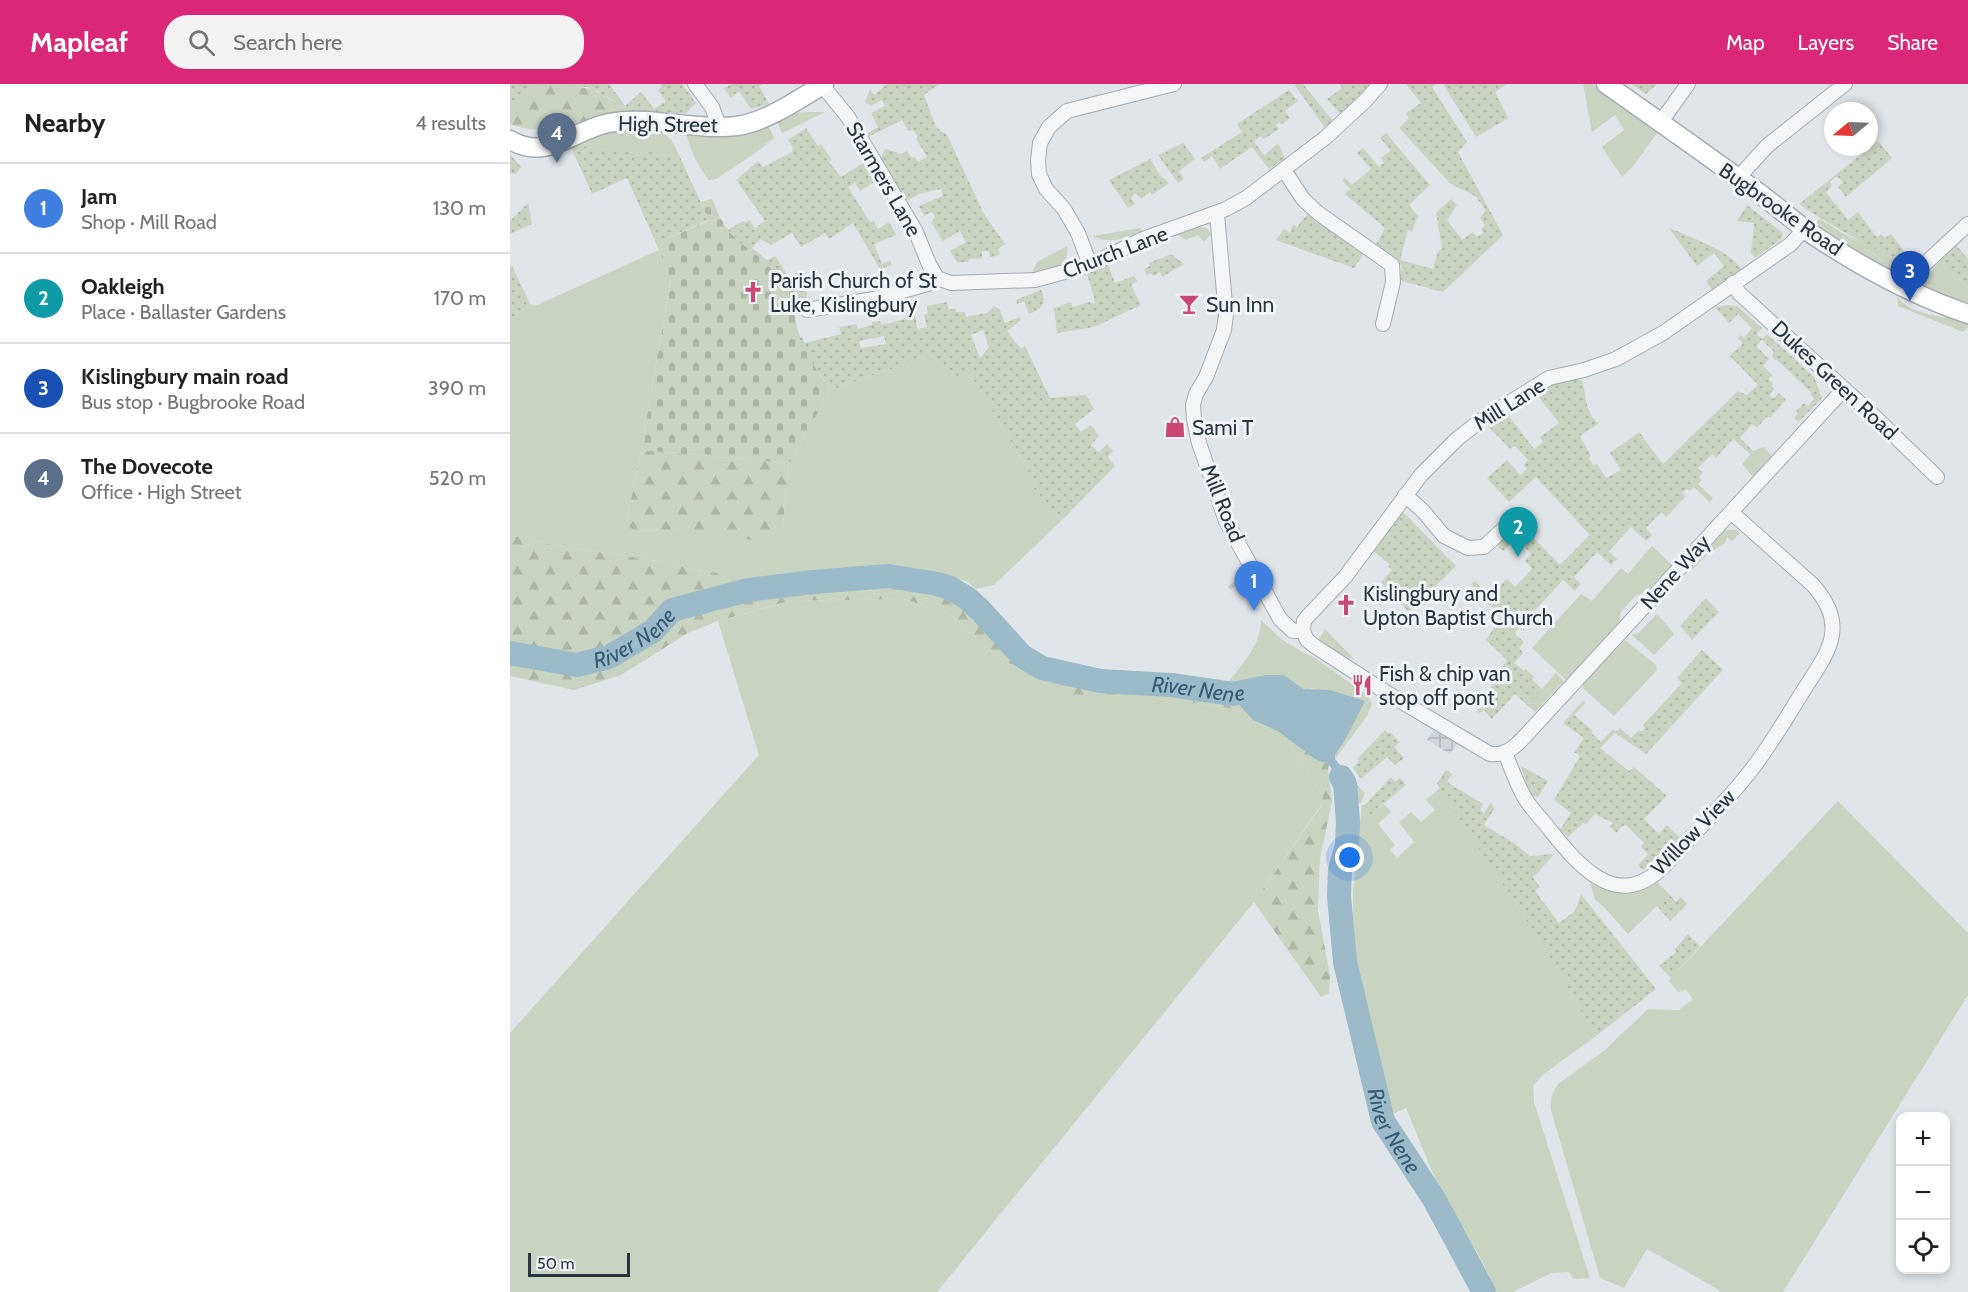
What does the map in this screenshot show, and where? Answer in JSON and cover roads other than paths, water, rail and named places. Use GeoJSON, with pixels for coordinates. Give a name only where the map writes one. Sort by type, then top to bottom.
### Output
{"type":"FeatureCollection","features":[{"type":"Feature","properties":{"kind":"street"},"geometry":{"type":"LineString","coordinates":[[695,84],[712,107],[718,126]]}},
{"type":"Feature","properties":{"kind":"street"},"geometry":{"type":"LineString","coordinates":[[1090,265],[1078,233],[1064,209],[1046,189],[1039,173],[1040,143],[1049,127],[1067,111],[1174,84]]}},
{"type":"Feature","properties":{"kind":"street","name":"Church Lane"},"geometry":{"type":"LineString","coordinates":[[937,278],[951,283],[1018,282],[1056,275],[1090,265],[1143,240],[1217,214],[1246,198],[1284,170],[1341,124],[1380,84]]}},
{"type":"Feature","properties":{"kind":"street","name":"Bugbrooke Road"},"geometry":{"type":"LineString","coordinates":[[1606,84],[1804,229],[1906,290],[1968,314]]}},
{"type":"Feature","properties":{"kind":"street"},"geometry":{"type":"LineString","coordinates":[[1660,123],[1688,84]]}},
{"type":"Feature","properties":{"kind":"street"},"geometry":{"type":"LineString","coordinates":[[1737,179],[1767,146],[1845,84]]}},
{"type":"Feature","properties":{"kind":"street","name":"High Street"},"geometry":{"type":"LineString","coordinates":[[510,140],[528,149],[546,148],[607,123],[639,120],[737,126],[760,119],[823,85]]}},
{"type":"Feature","properties":{"kind":"street","name":"Starmers Lane"},"geometry":{"type":"LineString","coordinates":[[823,85],[848,117],[915,230],[937,278]]}},
{"type":"Feature","properties":{"kind":"street"},"geometry":{"type":"LineString","coordinates":[[1284,170],[1303,199],[1318,213],[1392,265],[1393,282],[1383,324]]}},
{"type":"Feature","properties":{"kind":"street","name":"Mill Road"},"geometry":{"type":"LineString","coordinates":[[1217,214],[1226,315],[1224,330],[1206,377],[1194,400],[1194,419],[1199,443],[1226,521],[1280,620],[1293,631],[1303,631]]}},
{"type":"Feature","properties":{"kind":"street"},"geometry":{"type":"LineString","coordinates":[[1906,290],[1916,272],[1968,224]]}},
{"type":"Feature","properties":{"kind":"street","name":"Mill Lane"},"geometry":{"type":"LineString","coordinates":[[1303,631],[1304,621],[1345,577],[1421,475],[1457,439],[1506,404],[1549,378],[1584,370],[1620,357],[1663,333],[1791,244],[1804,229]]}},
{"type":"Feature","properties":{"kind":"street"},"geometry":{"type":"LineString","coordinates":[[807,310],[874,299],[932,283],[937,278]]}},
{"type":"Feature","properties":{"kind":"street","name":"Dukes Green Road"},"geometry":{"type":"LineString","coordinates":[[1733,283],[1739,292],[1937,477]]}},
{"type":"Feature","properties":{"kind":"street","name":"Nene Way"},"geometry":{"type":"LineString","coordinates":[[1505,752],[1527,734],[1844,389]]}},
{"type":"Feature","properties":{"kind":"street"},"geometry":{"type":"LineString","coordinates":[[1405,495],[1423,511],[1444,536],[1468,548],[1484,547],[1511,522]]}},
{"type":"Feature","properties":{"kind":"street","name":"Willow View"},"geometry":{"type":"LineString","coordinates":[[1505,752],[1523,796],[1574,859],[1594,877],[1630,886],[1653,877],[1665,865],[1752,769],[1777,734],[1818,667],[1829,647],[1832,635],[1830,614],[1825,598],[1731,512]]}},
{"type":"Feature","properties":{"kind":"street"},"geometry":{"type":"LineString","coordinates":[[1303,631],[1307,640],[1316,647],[1387,693],[1490,754],[1498,755],[1505,752]]}},
{"type":"Feature","properties":{"kind":"water"},"geometry":{"type":"Polygon","coordinates":[[[1280,687],[1293,695],[1306,689],[1330,690],[1365,701],[1335,755],[1335,759],[1359,787],[1354,791],[1354,805],[1336,811],[1335,801],[1339,795],[1329,765],[1298,732],[1283,720],[1260,710],[1244,692],[1280,687]]]}},
{"type":"Feature","properties":{"kind":"waterway","name":"River Nene"},"geometry":{"type":"LineString","coordinates":[[510,653],[577,665],[609,657],[653,631],[672,610],[748,590],[888,576],[938,584],[967,598],[1022,656],[1042,668],[1100,681],[1171,685],[1233,694],[1267,687],[1280,687],[1304,704]]}},
{"type":"Feature","properties":{"kind":"waterway"},"geometry":{"type":"LineString","coordinates":[[1244,692],[1260,710],[1283,720],[1323,750]]}},
{"type":"Feature","properties":{"kind":"waterway","name":"River Nene"},"geometry":{"type":"LineString","coordinates":[[1341,777],[1345,784],[1348,822],[1347,845],[1340,870],[1339,896],[1345,962],[1383,1121],[1434,1199],[1484,1292]]}},
{"type":"Feature","properties":{"kind":"place","name":"The Dovecote"},"geometry":{"type":"Point","coordinates":[557,163]}},
{"type":"Feature","properties":{"kind":"place","name":"Parish Church of St Luke, Kislingbury"},"geometry":{"type":"Point","coordinates":[753,292]}},
{"type":"Feature","properties":{"kind":"place","name":"Kislingbury main road"},"geometry":{"type":"Point","coordinates":[1910,301]}},
{"type":"Feature","properties":{"kind":"place","name":"Sun Inn"},"geometry":{"type":"Point","coordinates":[1189,304]}},
{"type":"Feature","properties":{"kind":"place","name":"Sami T"},"geometry":{"type":"Point","coordinates":[1175,427]}},
{"type":"Feature","properties":{"kind":"place","name":"Oakleigh"},"geometry":{"type":"Point","coordinates":[1518,557]}},
{"type":"Feature","properties":{"kind":"place","name":"Kislingbury and Upton Baptist Church"},"geometry":{"type":"Point","coordinates":[1346,605]}},
{"type":"Feature","properties":{"kind":"place","name":"Jam"},"geometry":{"type":"Point","coordinates":[1254,611]}},
{"type":"Feature","properties":{"kind":"place","name":"Fish & chip van stop off pont"},"geometry":{"type":"Point","coordinates":[1362,685]}}]}
